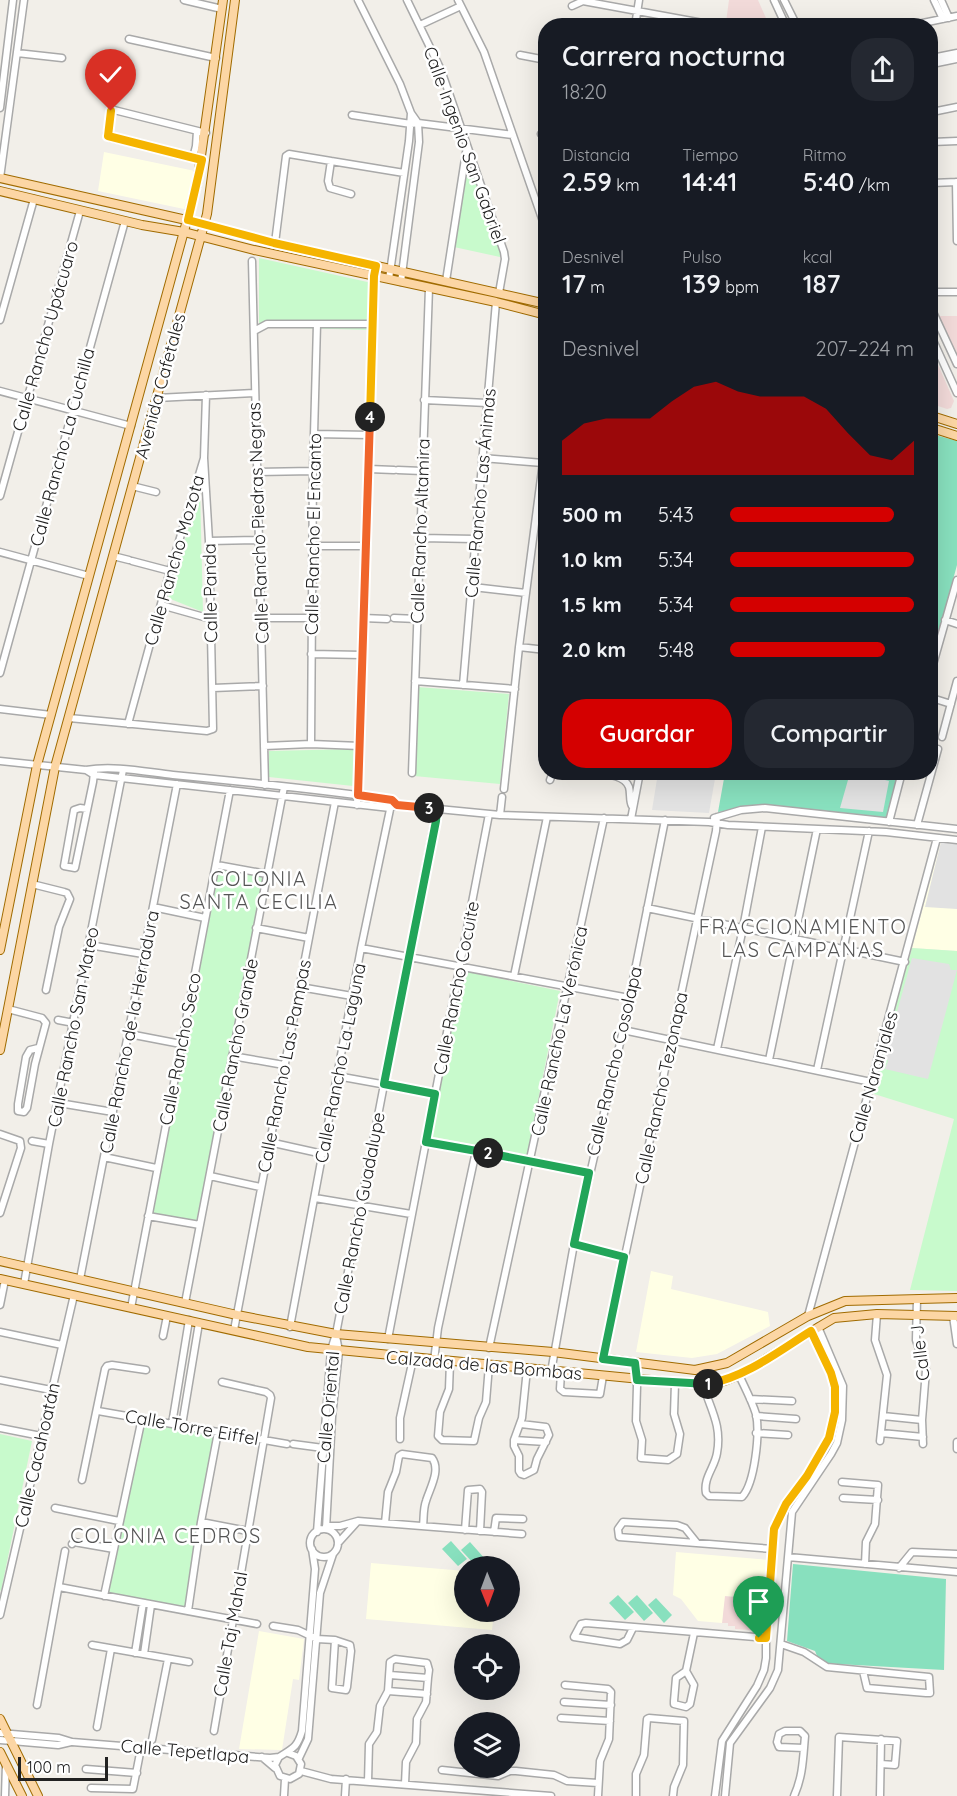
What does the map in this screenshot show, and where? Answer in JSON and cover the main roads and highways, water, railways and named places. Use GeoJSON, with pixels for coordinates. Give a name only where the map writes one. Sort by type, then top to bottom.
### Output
{"type":"FeatureCollection","features":[{"type":"Feature","properties":{"kind":"main road","name":"Avenida Cafetales"},"geometry":{"type":"LineString","coordinates":[[0,1050],[56,767],[204,224],[235,0]]}},
{"type":"Feature","properties":{"kind":"main road","name":"Avenida Cafetales"},"geometry":{"type":"LineString","coordinates":[[0,950],[37,765],[188,220],[201,132],[216,58],[222,4]]}},
{"type":"Feature","properties":{"kind":"main road"},"geometry":{"type":"LineString","coordinates":[[0,178],[538,302]]}},
{"type":"Feature","properties":{"kind":"main road"},"geometry":{"type":"LineString","coordinates":[[0,191],[80,211],[184,232],[254,250],[538,313]]}},
{"type":"Feature","properties":{"kind":"main road"},"geometry":{"type":"LineString","coordinates":[[944,420],[957,416]]}},
{"type":"Feature","properties":{"kind":"main road"},"geometry":{"type":"LineString","coordinates":[[938,418],[957,424]]}},
{"type":"Feature","properties":{"kind":"main road"},"geometry":{"type":"LineString","coordinates":[[938,430],[957,436]]}},
{"type":"Feature","properties":{"kind":"main road","name":"Calzada de las Bombas"},"geometry":{"type":"LineString","coordinates":[[0,1261],[290,1327],[336,1334],[553,1353],[695,1370],[727,1363],[808,1316],[845,1301],[957,1298]]}},
{"type":"Feature","properties":{"kind":"main road","name":"Calzada de las Bombas"},"geometry":{"type":"LineString","coordinates":[[2,1279],[335,1351],[703,1385],[739,1375],[834,1318],[877,1314],[955,1316]]}},
{"type":"Feature","properties":{"kind":"main road"},"geometry":{"type":"LineString","coordinates":[[0,1719],[4,1734],[12,1742],[38,1796]]}},
{"type":"Feature","properties":{"kind":"main road"},"geometry":{"type":"LineString","coordinates":[[0,1752],[22,1796]]}},
{"type":"Feature","properties":{"kind":"district","name":"COLONIA SANTA CECILIA"},"geometry":{"type":"Point","coordinates":[259,890]}},
{"type":"Feature","properties":{"kind":"district","name":"FRACCIONAMIENTO LAS CAMPANAS"},"geometry":{"type":"Point","coordinates":[803,938]}},
{"type":"Feature","properties":{"kind":"district","name":"COLONIA CEDROS"},"geometry":{"type":"Point","coordinates":[166,1535]}}]}
